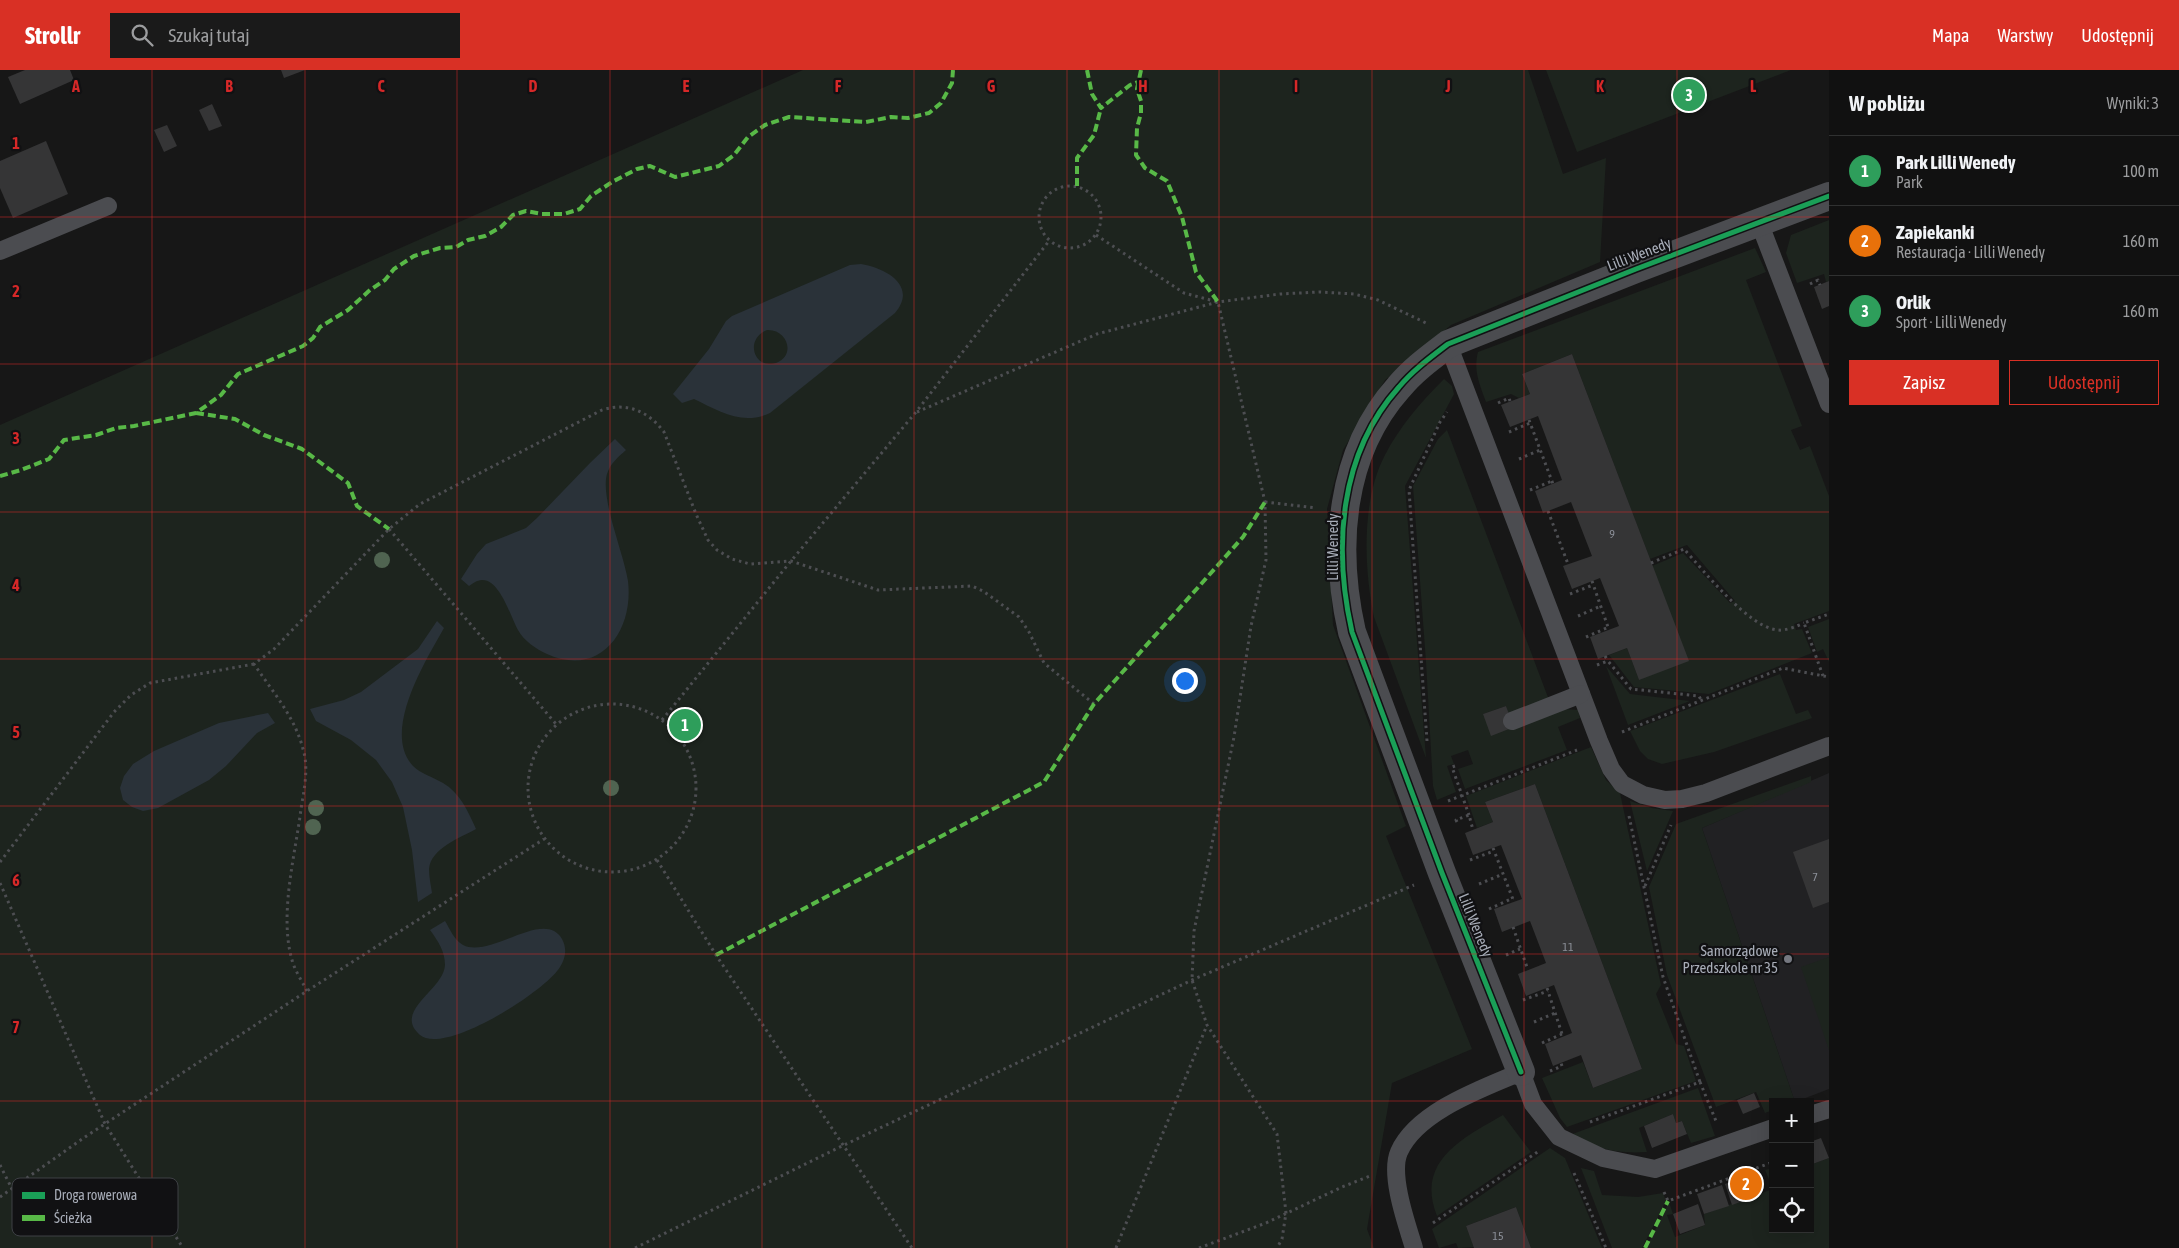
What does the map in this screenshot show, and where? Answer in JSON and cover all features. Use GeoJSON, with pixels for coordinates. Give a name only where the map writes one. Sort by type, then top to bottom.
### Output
{"type":"FeatureCollection","features":[{"type":"Feature","properties":{"kind":"street","name":"Lilli Wenedy"},"geometry":{"type":"LineString","coordinates":[[1522,1072],[1442,873],[1352,632],[1346,604],[1342,565],[1344,512],[1349,481],[1362,443],[1378,414],[1399,387],[1425,361],[1448,344],[1829,196]]}},
{"type":"Feature","properties":{"kind":"lane"},"geometry":{"type":"LineString","coordinates":[[0,251],[108,206]]}},
{"type":"Feature","properties":{"kind":"lane"},"geometry":{"type":"LineString","coordinates":[[1759,222],[1829,404]]}},
{"type":"Feature","properties":{"kind":"lane"},"geometry":{"type":"LineString","coordinates":[[1448,344],[1581,694],[1611,769],[1622,784],[1643,795],[1665,800],[1682,799],[1706,793],[1829,746]]}},
{"type":"Feature","properties":{"kind":"lane"},"geometry":{"type":"LineString","coordinates":[[1512,721],[1581,694]]}},
{"type":"Feature","properties":{"kind":"lane"},"geometry":{"type":"LineString","coordinates":[[1414,1248],[1400,1204],[1397,1167],[1399,1152],[1410,1135],[1434,1115],[1462,1097],[1522,1072]]}},
{"type":"Feature","properties":{"kind":"lane","name":"Lilli Wenedy"},"geometry":{"type":"LineString","coordinates":[[1522,1072],[1533,1104],[1559,1137],[1603,1158],[1655,1169]]}},
{"type":"Feature","properties":{"kind":"lane"},"geometry":{"type":"LineString","coordinates":[[1814,1114],[1829,1109]]}},
{"type":"Feature","properties":{"kind":"lane"},"geometry":{"type":"LineString","coordinates":[[1655,1169],[1769,1129]]}},
{"type":"Feature","properties":{"kind":"path"},"geometry":{"type":"LineString","coordinates":[[1067,185],[1077,186],[1095,196],[1100,205],[1101,225],[1096,235],[1089,242],[1079,247],[1068,248],[1049,242],[1039,222],[1039,212],[1049,194],[1057,188],[1067,185]]}},
{"type":"Feature","properties":{"kind":"path"},"geometry":{"type":"LineString","coordinates":[[1096,235],[1184,293],[1218,302]]}},
{"type":"Feature","properties":{"kind":"path"},"geometry":{"type":"LineString","coordinates":[[662,720],[791,561],[916,412],[1049,242]]}},
{"type":"Feature","properties":{"kind":"path"},"geometry":{"type":"LineString","coordinates":[[916,412],[1097,334],[1218,302],[1280,294],[1319,292],[1354,294],[1378,300],[1416,317],[1437,329],[1448,344]]}},
{"type":"Feature","properties":{"kind":"path"},"geometry":{"type":"LineString","coordinates":[[1218,302],[1265,502],[1266,560],[1251,626],[1234,736],[1194,931],[1192,980],[1207,1025],[1277,1134],[1286,1213],[1282,1239],[1277,1248]]}},
{"type":"Feature","properties":{"kind":"path"},"geometry":{"type":"LineString","coordinates":[[1427,742],[1409,490],[1440,422],[1465,389]]}},
{"type":"Feature","properties":{"kind":"path"},"geometry":{"type":"LineString","coordinates":[[0,862],[114,712],[131,695],[150,683],[254,664],[274,649],[389,529],[420,504],[602,410],[614,407],[625,406],[649,416],[664,432],[696,514],[708,540],[717,550],[732,559],[750,564],[791,561],[878,590],[972,586],[983,591],[1019,617],[1029,632],[1044,663],[1094,704]]}},
{"type":"Feature","properties":{"kind":"path"},"geometry":{"type":"LineString","coordinates":[[1505,434],[1529,421],[1552,483],[1527,492]]}},
{"type":"Feature","properties":{"kind":"path"},"geometry":{"type":"LineString","coordinates":[[1515,460],[1540,450]]}},
{"type":"Feature","properties":{"kind":"path"},"geometry":{"type":"LineString","coordinates":[[1265,502],[1318,508]]}},
{"type":"Feature","properties":{"kind":"path"},"geometry":{"type":"LineString","coordinates":[[1548,511],[1568,564]]}},
{"type":"Feature","properties":{"kind":"path"},"geometry":{"type":"LineString","coordinates":[[389,529],[556,724]]}},
{"type":"Feature","properties":{"kind":"path"},"geometry":{"type":"LineString","coordinates":[[1651,563],[1684,549],[1733,602],[1758,623],[1778,630],[1829,614]]}},
{"type":"Feature","properties":{"kind":"path"},"geometry":{"type":"LineString","coordinates":[[1566,596],[1592,583],[1609,628],[1582,638]]}},
{"type":"Feature","properties":{"kind":"path"},"geometry":{"type":"LineString","coordinates":[[1574,618],[1600,606]]}},
{"type":"Feature","properties":{"kind":"path"},"geometry":{"type":"LineString","coordinates":[[1804,623],[1823,676]]}},
{"type":"Feature","properties":{"kind":"path"},"geometry":{"type":"LineString","coordinates":[[1605,656],[1608,662]]}},
{"type":"Feature","properties":{"kind":"path"},"geometry":{"type":"LineString","coordinates":[[254,664],[283,706],[304,750],[306,775],[288,902],[288,936],[293,961],[307,991]]}},
{"type":"Feature","properties":{"kind":"path"},"geometry":{"type":"LineString","coordinates":[[600,704],[632,706],[662,720],[672,729],[688,751],[692,764],[696,791],[695,805],[685,830],[658,860],[646,866],[622,873],[596,872],[562,857],[544,839],[537,828],[529,805],[528,779],[534,755],[548,733],[556,724],[569,715],[600,704]]}},
{"type":"Feature","properties":{"kind":"path"},"geometry":{"type":"LineString","coordinates":[[1455,766],[1452,767],[1473,830]]}},
{"type":"Feature","properties":{"kind":"path"},"geometry":{"type":"LineString","coordinates":[[1622,784],[1663,977],[1700,1082]]}},
{"type":"Feature","properties":{"kind":"path"},"geometry":{"type":"LineString","coordinates":[[1645,886],[1682,799]]}},
{"type":"Feature","properties":{"kind":"path"},"geometry":{"type":"LineString","coordinates":[[1458,827],[1456,820],[1469,815]]}},
{"type":"Feature","properties":{"kind":"path"},"geometry":{"type":"LineString","coordinates":[[28,1178],[105,1124],[307,991],[544,839]]}},
{"type":"Feature","properties":{"kind":"path"},"geometry":{"type":"LineString","coordinates":[[1467,861],[1493,849],[1514,900],[1486,910]]}},
{"type":"Feature","properties":{"kind":"path"},"geometry":{"type":"LineString","coordinates":[[658,860],[716,955],[912,1248]]}},
{"type":"Feature","properties":{"kind":"path"},"geometry":{"type":"LineString","coordinates":[[635,1248],[842,1146],[1192,980],[1442,873]]}},
{"type":"Feature","properties":{"kind":"path"},"geometry":{"type":"LineString","coordinates":[[1476,885],[1503,874]]}},
{"type":"Feature","properties":{"kind":"path"},"geometry":{"type":"LineString","coordinates":[[0,883],[105,1124],[139,1178]]}},
{"type":"Feature","properties":{"kind":"path"},"geometry":{"type":"LineString","coordinates":[[1513,927],[1528,970]]}},
{"type":"Feature","properties":{"kind":"path"},"geometry":{"type":"LineString","coordinates":[[1520,1002],[1547,989],[1563,1035],[1536,1045]]}},
{"type":"Feature","properties":{"kind":"path"},"geometry":{"type":"LineString","coordinates":[[1529,1024],[1555,1013]]}},
{"type":"Feature","properties":{"kind":"path"},"geometry":{"type":"LineString","coordinates":[[1116,1248],[1207,1025]]}},
{"type":"Feature","properties":{"kind":"path"},"geometry":{"type":"LineString","coordinates":[[1559,1137],[1606,1248]]}},
{"type":"Feature","properties":{"kind":"path"},"geometry":{"type":"LineString","coordinates":[[1655,1169],[1668,1201],[1769,1163]]}},
{"type":"Feature","properties":{"kind":"path"},"geometry":{"type":"LineString","coordinates":[[0,1165],[12,1189],[0,1197]]}},
{"type":"Feature","properties":{"kind":"path"},"geometry":{"type":"LineString","coordinates":[[1199,1248],[1266,1223],[1342,1187],[1397,1167]]}},
{"type":"Feature","properties":{"kind":"path"},"geometry":{"type":"LineString","coordinates":[[175,1236],[183,1248]]}},
{"type":"Feature","properties":{"kind":"shaded area"},"geometry":{"type":"Polygon","coordinates":[[[803,70],[1528,70],[1563,174],[1606,158],[1600,262],[1451,325],[1385,380],[1343,450],[1327,509],[1333,625],[1406,826],[1386,836],[1472,1049],[1392,1083],[1367,1229],[1374,1248],[0,1248],[0,425],[803,70]]]}},
{"type":"Feature","properties":{"kind":"shaded area"},"geometry":{"type":"Polygon","coordinates":[[[1546,70],[1791,70],[1577,152],[1546,70]]]}},
{"type":"Feature","properties":{"kind":"shaded area"},"geometry":{"type":"Polygon","coordinates":[[[1829,220],[1829,281],[1826,282],[1824,274],[1797,283],[1786,253],[1791,235],[1829,220]]]}},
{"type":"Feature","properties":{"kind":"shaded area"},"geometry":{"type":"Polygon","coordinates":[[[1755,248],[1766,272],[1746,280],[1802,426],[1791,430],[1800,450],[1810,446],[1829,496],[1829,611],[1794,624],[1796,630],[1802,629],[1812,653],[1709,694],[1634,687],[1609,655],[1627,648],[1639,680],[1652,566],[1683,553],[1730,603],[1735,601],[1687,545],[1650,559],[1572,354],[1522,374],[1530,394],[1519,398],[1511,394],[1486,402],[1477,372],[1478,352],[1755,248]]]}},
{"type":"Feature","properties":{"kind":"shaded area"},"geometry":{"type":"Polygon","coordinates":[[[861,264],[871,266],[889,274],[901,287],[903,295],[901,303],[895,313],[770,413],[760,417],[740,417],[722,412],[694,399],[682,403],[673,394],[709,349],[726,321],[732,316],[850,265],[861,264]],[[767,330],[760,334],[754,346],[757,358],[768,364],[782,360],[786,355],[787,344],[784,338],[774,331],[767,330]]]}},
{"type":"Feature","properties":{"kind":"shaded area"},"geometry":{"type":"Polygon","coordinates":[[[1444,379],[1452,386],[1454,394],[1405,486],[1426,758],[1374,617],[1368,578],[1368,513],[1377,473],[1385,455],[1397,434],[1444,379]]]}},
{"type":"Feature","properties":{"kind":"shaded area"},"geometry":{"type":"Polygon","coordinates":[[[1447,430],[1549,700],[1509,715],[1506,706],[1483,714],[1514,727],[1564,709],[1578,710],[1580,718],[1558,727],[1567,750],[1465,789],[1458,769],[1473,764],[1468,750],[1451,756],[1454,764],[1447,766],[1456,792],[1437,800],[1433,786],[1413,486],[1438,439],[1447,430]]]}},
{"type":"Feature","properties":{"kind":"shaded area"},"geometry":{"type":"Polygon","coordinates":[[[615,439],[626,450],[610,467],[606,484],[610,511],[628,581],[625,617],[619,632],[610,645],[598,655],[583,660],[566,660],[543,652],[524,638],[499,592],[488,581],[476,581],[469,586],[461,579],[477,554],[486,544],[526,528],[615,439]]]}},
{"type":"Feature","properties":{"kind":"shaded area"},"geometry":{"type":"Polygon","coordinates":[[[1829,619],[1829,662],[1823,649],[1817,652],[1808,627],[1829,619]]]}},
{"type":"Feature","properties":{"kind":"shaded area"},"geometry":{"type":"Polygon","coordinates":[[[437,621],[444,628],[418,677],[404,716],[402,735],[404,752],[416,769],[443,783],[459,797],[476,829],[447,844],[435,855],[429,869],[432,893],[418,902],[412,850],[403,807],[392,782],[376,760],[351,740],[316,721],[310,709],[344,700],[361,692],[418,649],[437,621]]]}},
{"type":"Feature","properties":{"kind":"shaded area"},"geometry":{"type":"Polygon","coordinates":[[[1606,666],[1630,694],[1690,701],[1628,725],[1606,666]]]}},
{"type":"Feature","properties":{"kind":"shaded area"},"geometry":{"type":"Polygon","coordinates":[[[1780,674],[1796,714],[1808,710],[1812,718],[1714,752],[1662,764],[1648,759],[1640,751],[1630,731],[1780,674]]]}},
{"type":"Feature","properties":{"kind":"shaded area"},"geometry":{"type":"Polygon","coordinates":[[[268,713],[275,723],[257,733],[226,766],[209,780],[158,808],[143,811],[132,807],[123,800],[120,788],[124,776],[133,764],[154,751],[219,723],[268,713]]]}},
{"type":"Feature","properties":{"kind":"shaded area"},"geometry":{"type":"Polygon","coordinates":[[[1591,747],[1606,780],[1620,793],[1661,985],[1656,994],[1676,1044],[1684,1046],[1696,1081],[1567,1127],[1560,1118],[1542,1078],[1583,1062],[1593,1088],[1642,1069],[1535,784],[1485,802],[1493,822],[1477,828],[1466,796],[1591,747]]]}},
{"type":"Feature","properties":{"kind":"shaded area","name":"Samorządowe Przedszkole nr 35"},"geometry":{"type":"Polygon","coordinates":[[[1829,773],[1829,1089],[1805,1098],[1794,1098],[1702,828],[1829,773]]]}},
{"type":"Feature","properties":{"kind":"shaded area"},"geometry":{"type":"Polygon","coordinates":[[[1811,776],[1811,782],[1702,828],[1794,1098],[1769,1098],[1769,1112],[1765,1113],[1756,1092],[1716,1107],[1667,975],[1649,887],[1676,824],[1811,776]]]}},
{"type":"Feature","properties":{"kind":"shaded area"},"geometry":{"type":"Polygon","coordinates":[[[1630,801],[1652,808],[1673,811],[1647,871],[1630,801]]]}},
{"type":"Feature","properties":{"kind":"shaded area"},"geometry":{"type":"Polygon","coordinates":[[[445,921],[460,943],[475,947],[488,946],[530,931],[543,929],[554,931],[564,942],[564,960],[551,978],[516,1005],[471,1029],[450,1037],[432,1039],[420,1035],[413,1026],[412,1017],[415,1009],[437,983],[442,974],[445,965],[444,955],[430,930],[445,921]]]}},
{"type":"Feature","properties":{"kind":"shaded area"},"geometry":{"type":"Polygon","coordinates":[[[1829,957],[1829,1050],[1801,967],[1829,957]]]}},
{"type":"Feature","properties":{"kind":"shaded area"},"geometry":{"type":"Polygon","coordinates":[[[1698,1088],[1715,1136],[1691,1143],[1682,1121],[1676,1123],[1673,1114],[1639,1128],[1647,1152],[1625,1152],[1606,1149],[1567,1136],[1698,1088]]]}},
{"type":"Feature","properties":{"kind":"shaded area"},"geometry":{"type":"Polygon","coordinates":[[[1503,1115],[1531,1152],[1437,1216],[1432,1197],[1432,1180],[1438,1166],[1459,1143],[1503,1115]]]}},
{"type":"Feature","properties":{"kind":"shaded area"},"geometry":{"type":"Polygon","coordinates":[[[1550,1148],[1565,1158],[1602,1248],[1531,1248],[1516,1207],[1466,1226],[1474,1247],[1458,1248],[1456,1243],[1439,1248],[1432,1229],[1550,1148]]]}},
{"type":"Feature","properties":{"kind":"shaded area"},"geometry":{"type":"Polygon","coordinates":[[[1829,1158],[1829,1248],[1646,1248],[1669,1202],[1673,1214],[1667,1215],[1675,1237],[1705,1225],[1704,1214],[1769,1190],[1769,1233],[1814,1233],[1814,1164],[1829,1158]]]}},
{"type":"Feature","properties":{"kind":"shaded area"},"geometry":{"type":"Polygon","coordinates":[[[1581,1168],[1594,1171],[1602,1195],[1638,1197],[1663,1193],[1666,1201],[1642,1248],[1612,1248],[1581,1168]]]}},
{"type":"Feature","properties":{"kind":"shaded area"},"geometry":{"type":"Polygon","coordinates":[[[1769,1169],[1769,1180],[1765,1170],[1769,1169]]]}},
{"type":"Feature","properties":{"kind":"building"},"geometry":{"type":"Polygon","coordinates":[[[25,70],[70,70],[74,80],[20,104],[8,77],[25,70]]]}},
{"type":"Feature","properties":{"kind":"building"},"geometry":{"type":"Polygon","coordinates":[[[281,70],[305,70],[284,78],[281,70]]]}},
{"type":"Feature","properties":{"kind":"building"},"geometry":{"type":"Polygon","coordinates":[[[212,104],[222,126],[209,131],[199,110],[212,104]]]}},
{"type":"Feature","properties":{"kind":"building"},"geometry":{"type":"Polygon","coordinates":[[[167,125],[177,146],[164,152],[154,130],[167,125]]]}},
{"type":"Feature","properties":{"kind":"building"},"geometry":{"type":"Polygon","coordinates":[[[46,141],[68,194],[13,218],[0,188],[0,161],[46,141]]]}},
{"type":"Feature","properties":{"kind":"building"},"geometry":{"type":"Polygon","coordinates":[[[1829,281],[1829,306],[1822,309],[1814,287],[1829,281]]]}},
{"type":"Feature","properties":{"kind":"building"},"geometry":{"type":"Polygon","coordinates":[[[1572,354],[1689,661],[1639,680],[1627,648],[1598,659],[1590,637],[1619,626],[1600,578],[1572,589],[1563,566],[1592,556],[1571,502],[1543,513],[1535,491],[1562,480],[1538,416],[1510,427],[1501,405],[1530,394],[1522,374],[1572,354]]]}},
{"type":"Feature","properties":{"kind":"building"},"geometry":{"type":"Polygon","coordinates":[[[1506,706],[1514,727],[1491,736],[1483,714],[1506,706]]]}},
{"type":"Feature","properties":{"kind":"building"},"geometry":{"type":"Polygon","coordinates":[[[1535,784],[1642,1069],[1593,1088],[1581,1055],[1553,1066],[1545,1044],[1572,1033],[1554,985],[1526,996],[1518,974],[1546,963],[1530,921],[1502,932],[1494,909],[1522,899],[1501,845],[1473,855],[1465,833],[1493,822],[1485,802],[1535,784]]]}},
{"type":"Feature","properties":{"kind":"building"},"geometry":{"type":"Polygon","coordinates":[[[1829,839],[1829,902],[1813,908],[1793,852],[1829,839]]]}},
{"type":"Feature","properties":{"kind":"building"},"geometry":{"type":"Polygon","coordinates":[[[1754,1093],[1760,1107],[1743,1114],[1737,1100],[1754,1093]]]}},
{"type":"Feature","properties":{"kind":"building"},"geometry":{"type":"Polygon","coordinates":[[[1673,1114],[1676,1123],[1682,1121],[1687,1134],[1652,1148],[1644,1126],[1673,1114]]]}},
{"type":"Feature","properties":{"kind":"building"},"geometry":{"type":"Polygon","coordinates":[[[1821,1138],[1829,1158],[1814,1164],[1814,1141],[1821,1138]]]}},
{"type":"Feature","properties":{"kind":"building"},"geometry":{"type":"Polygon","coordinates":[[[1750,1175],[1757,1196],[1732,1205],[1725,1184],[1750,1175]]]}},
{"type":"Feature","properties":{"kind":"building"},"geometry":{"type":"Polygon","coordinates":[[[1722,1185],[1729,1206],[1704,1214],[1697,1194],[1722,1185]]]}},
{"type":"Feature","properties":{"kind":"building"},"geometry":{"type":"Polygon","coordinates":[[[1698,1204],[1705,1225],[1680,1234],[1673,1214],[1698,1204]]]}},
{"type":"Feature","properties":{"kind":"building"},"geometry":{"type":"Polygon","coordinates":[[[1516,1207],[1531,1248],[1474,1248],[1466,1226],[1516,1207]]]}},
{"type":"Feature","properties":{"kind":"marked path"},"geometry":{"type":"LineString","coordinates":[[0,476],[49,459],[64,440],[96,435],[116,428],[196,413],[221,395],[238,374],[303,346],[313,338],[320,327],[348,310],[370,290],[385,280],[394,269],[414,256],[440,248],[456,247],[468,240],[485,236],[501,227],[513,215],[526,211],[542,214],[564,214],[580,209],[591,196],[637,169],[650,166],[675,177],[719,166],[734,155],[748,137],[765,125],[789,117],[866,122],[891,117],[908,118],[929,113],[941,103],[952,83],[953,70]]}},
{"type":"Feature","properties":{"kind":"marked path"},"geometry":{"type":"LineString","coordinates":[[1087,70],[1092,94],[1101,108],[1130,85],[1138,82]]}},
{"type":"Feature","properties":{"kind":"marked path"},"geometry":{"type":"LineString","coordinates":[[1141,70],[1137,89],[1141,101],[1141,113],[1137,128],[1136,155],[1145,168],[1167,181],[1182,217],[1196,272],[1218,302]]}},
{"type":"Feature","properties":{"kind":"marked path"},"geometry":{"type":"LineString","coordinates":[[1077,186],[1077,158],[1094,135],[1101,108]]}},
{"type":"Feature","properties":{"kind":"marked path"},"geometry":{"type":"LineString","coordinates":[[196,413],[235,419],[264,435],[302,449],[348,483],[357,506],[389,529]]}},
{"type":"Feature","properties":{"kind":"marked path"},"geometry":{"type":"LineString","coordinates":[[716,955],[1044,782],[1094,704],[1243,537],[1265,502]]}},
{"type":"Feature","properties":{"kind":"marked path"},"geometry":{"type":"LineString","coordinates":[[1645,1248],[1668,1201]]}},
{"type":"Feature","properties":{"kind":"cycle path"},"geometry":{"type":"LineString","coordinates":[[1521,1072],[1442,873],[1352,632],[1343,568],[1343,535],[1346,503],[1353,472],[1364,442],[1379,413],[1410,375],[1448,344],[1636,269],[1829,196]]}},
{"type":"Feature","properties":{"kind":"place","name":"Orlik"},"geometry":{"type":"Point","coordinates":[1689,95]}},
{"type":"Feature","properties":{"kind":"place","name":"Park Lilli Wenedy"},"geometry":{"type":"Point","coordinates":[685,725]}},
{"type":"Feature","properties":{"kind":"place","name":"Samorządowe Przedszkole nr 35"},"geometry":{"type":"Point","coordinates":[1788,959]}},
{"type":"Feature","properties":{"kind":"place","name":"Zapiekanki"},"geometry":{"type":"Point","coordinates":[1746,1184]}}]}
